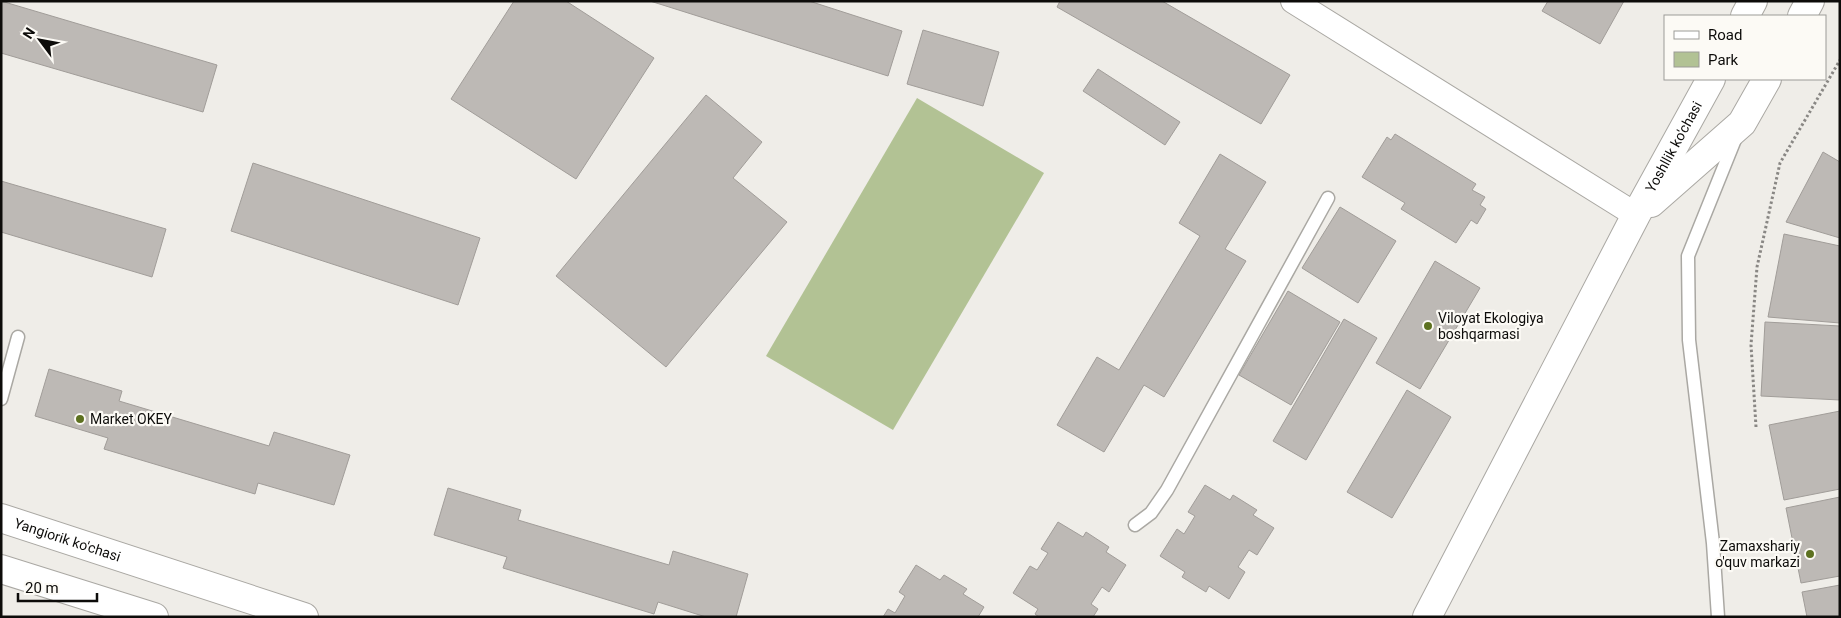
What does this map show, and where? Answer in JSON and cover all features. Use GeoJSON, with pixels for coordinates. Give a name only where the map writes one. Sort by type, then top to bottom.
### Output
{"type":"FeatureCollection","features":[{"type":"Feature","properties":{"kind":"main road"},"geometry":{"type":"LineString","coordinates":[[1746,15],[1753,1]]}},
{"type":"Feature","properties":{"kind":"main road"},"geometry":{"type":"LineString","coordinates":[[1803,15],[1810,1]]}},
{"type":"Feature","properties":{"kind":"main road","name":"Yoshllik ko'chasi"},"geometry":{"type":"LineString","coordinates":[[1427,617],[1636,215],[1710,80]]}},
{"type":"Feature","properties":{"kind":"main road"},"geometry":{"type":"LineString","coordinates":[[1636,215],[1742,123],[1766,80]]}},
{"type":"Feature","properties":{"kind":"main road","name":"Yangiorik ko'chasi"},"geometry":{"type":"LineString","coordinates":[[1,518],[304,617]]}},
{"type":"Feature","properties":{"kind":"main road"},"geometry":{"type":"LineString","coordinates":[[1,570],[154,617]]}},
{"type":"Feature","properties":{"kind":"street"},"geometry":{"type":"LineString","coordinates":[[1293,1],[1636,215]]}},
{"type":"Feature","properties":{"kind":"lane"},"geometry":{"type":"LineString","coordinates":[[1718,617],[1713,543],[1689,340],[1688,256],[1742,123]]}},
{"type":"Feature","properties":{"kind":"lane"},"geometry":{"type":"LineString","coordinates":[[1135,525],[1151,513],[1167,490],[1328,198]]}},
{"type":"Feature","properties":{"kind":"lane"},"geometry":{"type":"LineString","coordinates":[[1,399],[18,337]]}},
{"type":"Feature","properties":{"kind":"path"},"geometry":{"type":"LineString","coordinates":[[1756,427],[1752,345],[1757,267],[1780,163],[1840,60]]}},
{"type":"Feature","properties":{"kind":"green space"},"geometry":{"type":"Polygon","coordinates":[[[917,98],[1044,173],[893,430],[766,356],[917,98]]]}},
{"type":"Feature","properties":{"kind":"building"},"geometry":{"type":"Polygon","coordinates":[[[1,1],[217,65],[203,112],[1,53],[1,1]]]}},
{"type":"Feature","properties":{"kind":"building"},"geometry":{"type":"Polygon","coordinates":[[[514,1],[566,1],[654,58],[576,179],[451,99],[514,1]]]}},
{"type":"Feature","properties":{"kind":"building"},"geometry":{"type":"Polygon","coordinates":[[[650,1],[809,1],[902,31],[888,76],[650,1]]]}},
{"type":"Feature","properties":{"kind":"building"},"geometry":{"type":"Polygon","coordinates":[[[1060,1],[1162,1],[1290,75],[1261,124],[1057,7],[1060,1]]]}},
{"type":"Feature","properties":{"kind":"building"},"geometry":{"type":"Polygon","coordinates":[[[1548,1],[1624,1],[1600,44],[1542,11],[1548,1]]]}},
{"type":"Feature","properties":{"kind":"building"},"geometry":{"type":"Polygon","coordinates":[[[923,30],[999,52],[983,106],[907,84],[923,30]]]}},
{"type":"Feature","properties":{"kind":"building"},"geometry":{"type":"Polygon","coordinates":[[[1098,69],[1180,122],[1165,145],[1083,91],[1098,69]]]}},
{"type":"Feature","properties":{"kind":"building"},"geometry":{"type":"Polygon","coordinates":[[[706,95],[762,142],[733,178],[787,222],[666,367],[556,276],[706,95]]]}},
{"type":"Feature","properties":{"kind":"building"},"geometry":{"type":"Polygon","coordinates":[[[1395,134],[1476,184],[1472,190],[1485,197],[1480,205],[1486,209],[1477,224],[1471,220],[1456,243],[1401,209],[1405,203],[1362,177],[1387,137],[1391,140],[1395,134]]]}},
{"type":"Feature","properties":{"kind":"building"},"geometry":{"type":"Polygon","coordinates":[[[1823,152],[1840,162],[1840,238],[1786,222],[1823,152]]]}},
{"type":"Feature","properties":{"kind":"building"},"geometry":{"type":"Polygon","coordinates":[[[1220,154],[1266,182],[1225,249],[1246,261],[1164,397],[1144,385],[1104,452],[1057,425],[1097,357],[1119,370],[1200,236],[1179,223],[1220,154]]]}},
{"type":"Feature","properties":{"kind":"building"},"geometry":{"type":"Polygon","coordinates":[[[253,163],[480,238],[458,305],[231,231],[253,163]]]}},
{"type":"Feature","properties":{"kind":"building"},"geometry":{"type":"Polygon","coordinates":[[[1,181],[166,229],[152,277],[1,232],[1,181]]]}},
{"type":"Feature","properties":{"kind":"building"},"geometry":{"type":"Polygon","coordinates":[[[1340,207],[1396,241],[1358,303],[1302,268],[1340,207]]]}},
{"type":"Feature","properties":{"kind":"building"},"geometry":{"type":"Polygon","coordinates":[[[1784,234],[1840,246],[1840,323],[1768,317],[1784,234]]]}},
{"type":"Feature","properties":{"kind":"building","name":"Viloyat Ekologiya boshqarmasi"},"geometry":{"type":"Polygon","coordinates":[[[1435,261],[1480,288],[1420,389],[1376,363],[1435,261]]]}},
{"type":"Feature","properties":{"kind":"building"},"geometry":{"type":"Polygon","coordinates":[[[1288,291],[1340,322],[1291,405],[1239,375],[1288,291]]]}},
{"type":"Feature","properties":{"kind":"building"},"geometry":{"type":"Polygon","coordinates":[[[1344,319],[1377,338],[1306,460],[1273,441],[1344,319]]]}},
{"type":"Feature","properties":{"kind":"building"},"geometry":{"type":"Polygon","coordinates":[[[1765,322],[1840,326],[1840,400],[1761,396],[1765,322]]]}},
{"type":"Feature","properties":{"kind":"building"},"geometry":{"type":"Polygon","coordinates":[[[49,369],[122,391],[119,401],[269,446],[274,432],[350,455],[334,505],[258,483],[255,494],[104,449],[108,438],[35,416],[49,369]]]}},
{"type":"Feature","properties":{"kind":"building"},"geometry":{"type":"Polygon","coordinates":[[[1407,390],[1451,417],[1392,518],[1347,492],[1407,390]]]}},
{"type":"Feature","properties":{"kind":"building"},"geometry":{"type":"Polygon","coordinates":[[[1840,411],[1840,489],[1784,500],[1769,425],[1840,411]]]}},
{"type":"Feature","properties":{"kind":"building"},"geometry":{"type":"Polygon","coordinates":[[[1205,485],[1230,500],[1233,495],[1257,510],[1253,515],[1274,528],[1257,555],[1249,550],[1238,567],[1245,572],[1229,599],[1209,586],[1206,592],[1182,577],[1185,572],[1160,556],[1177,529],[1184,534],[1195,516],[1188,512],[1205,485]]]}},
{"type":"Feature","properties":{"kind":"building"},"geometry":{"type":"Polygon","coordinates":[[[448,488],[521,510],[518,520],[669,565],[673,551],[748,574],[736,617],[706,617],[658,602],[654,614],[503,568],[507,557],[434,535],[448,488]]]}},
{"type":"Feature","properties":{"kind":"building"},"geometry":{"type":"Polygon","coordinates":[[[1840,497],[1840,576],[1801,583],[1786,508],[1840,497]]]}},
{"type":"Feature","properties":{"kind":"building"},"geometry":{"type":"Polygon","coordinates":[[[1058,522],[1083,537],[1086,532],[1109,547],[1106,552],[1126,565],[1109,592],[1102,587],[1091,604],[1098,609],[1093,617],[1039,617],[1035,614],[1038,609],[1013,593],[1030,566],[1037,570],[1048,553],[1041,549],[1058,522]]]}},
{"type":"Feature","properties":{"kind":"building"},"geometry":{"type":"Polygon","coordinates":[[[916,565],[940,580],[944,575],[967,589],[963,594],[984,607],[978,617],[883,617],[888,609],[895,613],[905,596],[899,592],[916,565]]]}},
{"type":"Feature","properties":{"kind":"building"},"geometry":{"type":"Polygon","coordinates":[[[1840,585],[1840,617],[1807,617],[1802,592],[1840,585]]]}},
{"type":"Feature","properties":{"kind":"place","name":"Viloyat Ekologiya boshqarmasi"},"geometry":{"type":"Point","coordinates":[1428,326]}},
{"type":"Feature","properties":{"kind":"place","name":"Market OKEY"},"geometry":{"type":"Point","coordinates":[80,419]}},
{"type":"Feature","properties":{"kind":"place","name":"Zamaxshariy o'quv markazi"},"geometry":{"type":"Point","coordinates":[1810,554]}}]}
